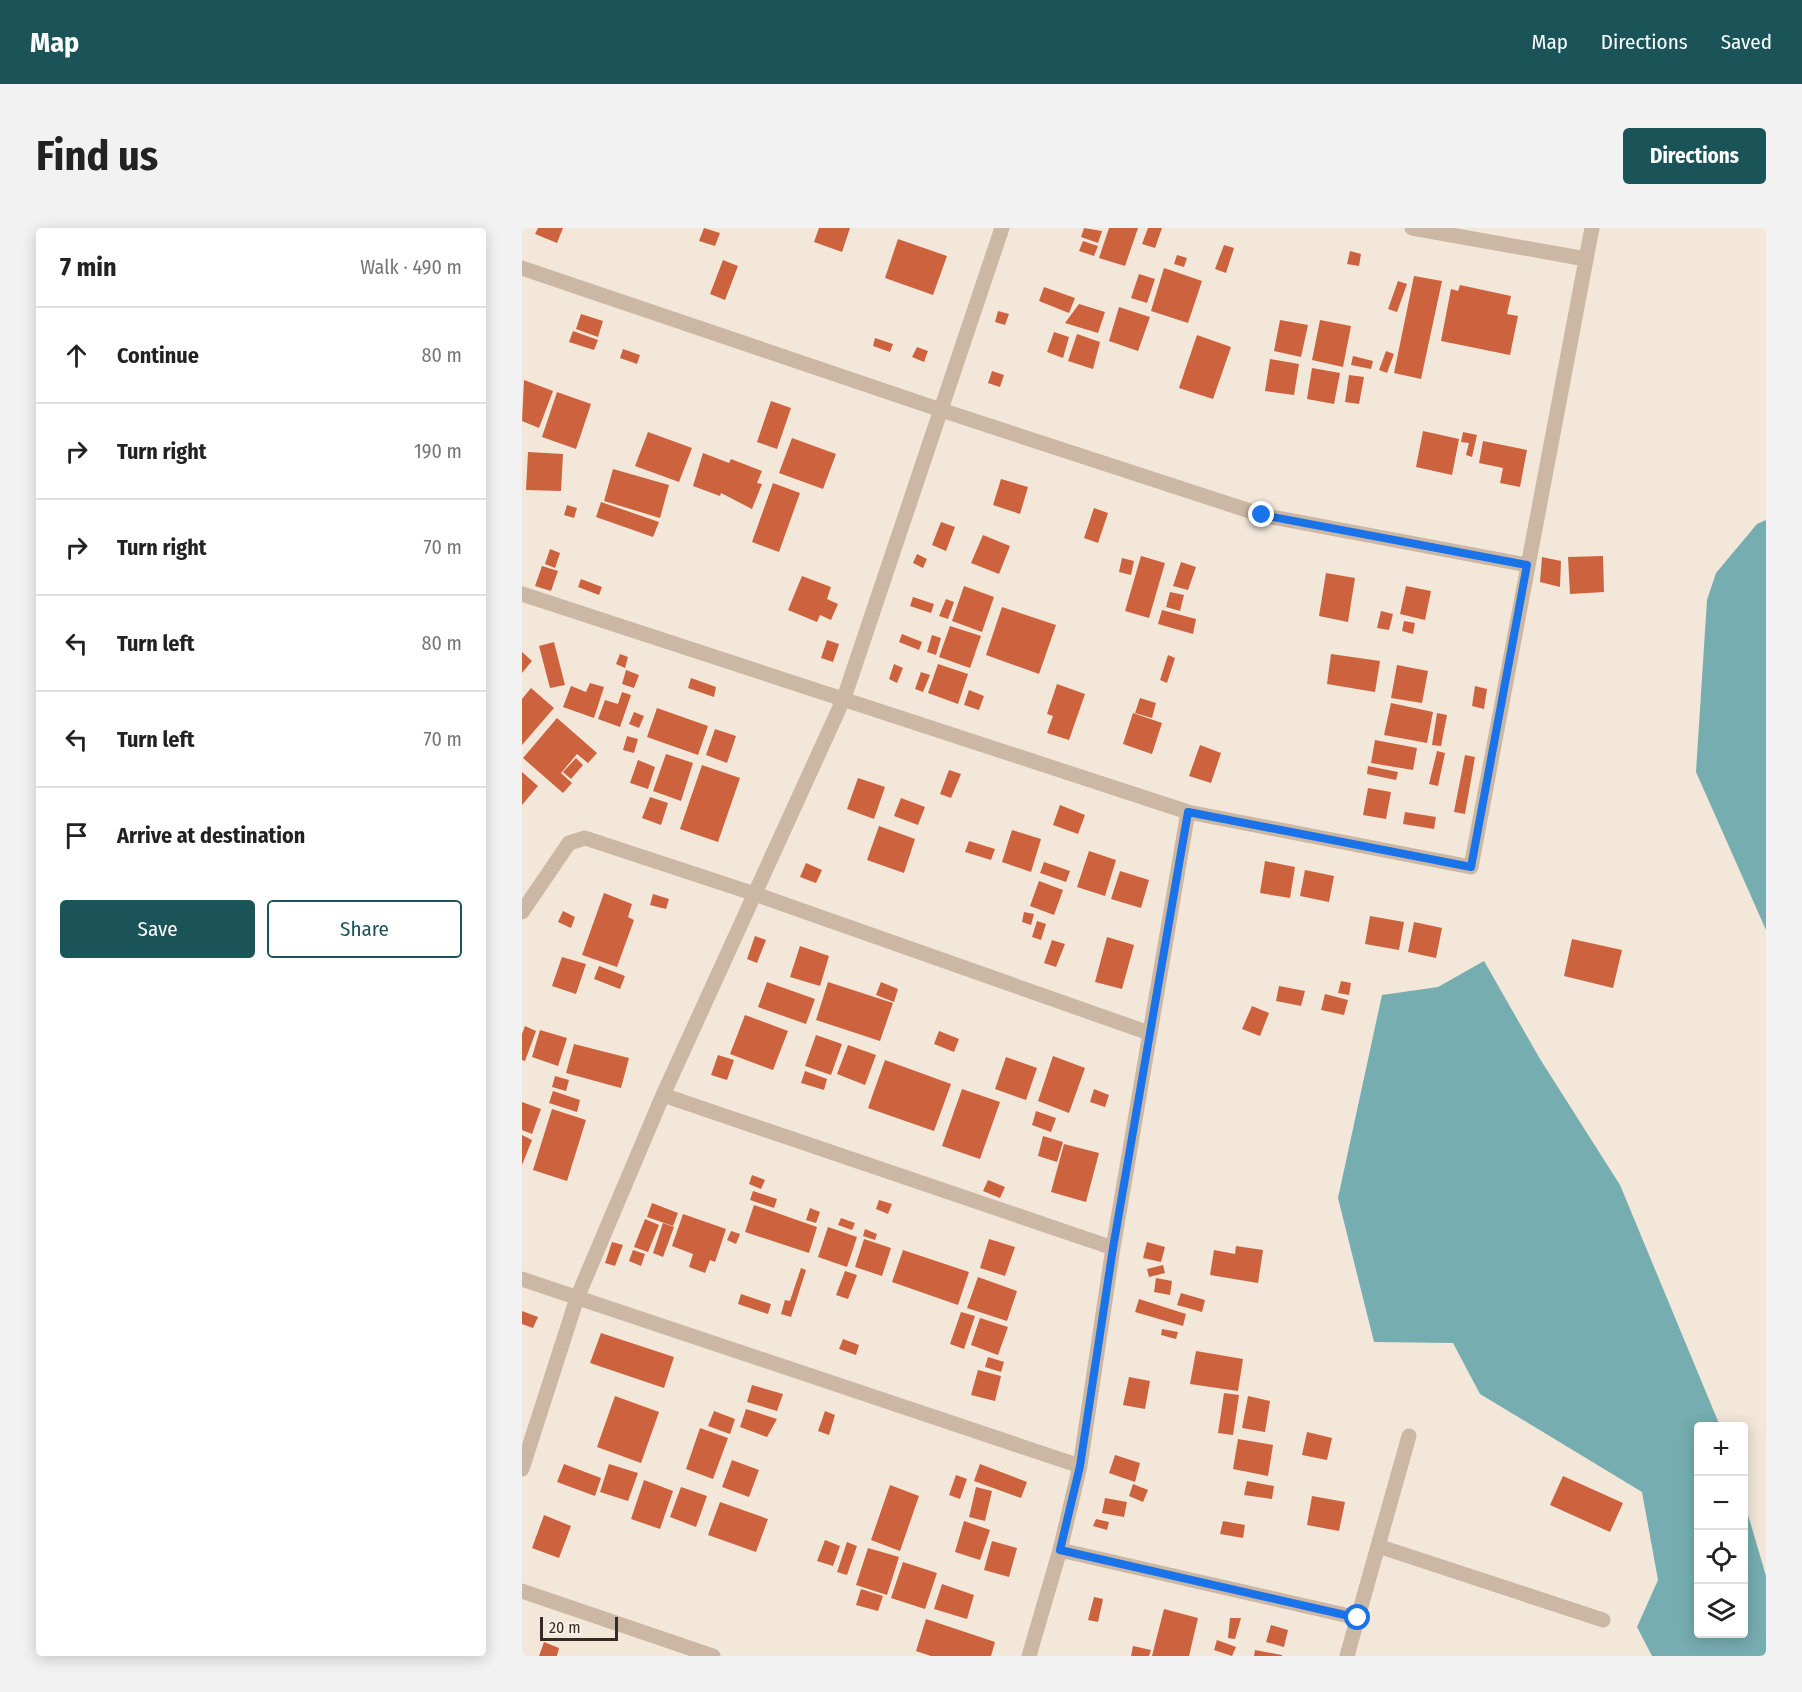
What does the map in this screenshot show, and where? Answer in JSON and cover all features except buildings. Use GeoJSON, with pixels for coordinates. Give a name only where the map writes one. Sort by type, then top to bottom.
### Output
{"type":"FeatureCollection","features":[{"type":"Feature","properties":{"kind":"street"},"geometry":{"type":"LineString","coordinates":[[522,1469],[577,1298],[663,1095],[844,698],[1002,228]]}},
{"type":"Feature","properties":{"kind":"street"},"geometry":{"type":"LineString","coordinates":[[1412,228],[1586,260]]}},
{"type":"Feature","properties":{"kind":"street"},"geometry":{"type":"LineString","coordinates":[[522,594],[1188,812],[1471,867],[1592,228]]}},
{"type":"Feature","properties":{"kind":"street"},"geometry":{"type":"LineString","coordinates":[[522,268],[941,410],[1262,515],[1527,565]]}},
{"type":"Feature","properties":{"kind":"street"},"geometry":{"type":"LineString","coordinates":[[1029,1656],[1060,1550],[1080,1466],[1113,1248],[1188,812]]}},
{"type":"Feature","properties":{"kind":"street"},"geometry":{"type":"LineString","coordinates":[[522,912],[569,843],[585,838],[754,894],[1149,1033]]}},
{"type":"Feature","properties":{"kind":"street"},"geometry":{"type":"LineString","coordinates":[[663,1095],[1113,1248]]}},
{"type":"Feature","properties":{"kind":"street"},"geometry":{"type":"LineString","coordinates":[[522,1279],[1080,1466]]}},
{"type":"Feature","properties":{"kind":"street"},"geometry":{"type":"LineString","coordinates":[[1347,1656],[1409,1436]]}},
{"type":"Feature","properties":{"kind":"street"},"geometry":{"type":"LineString","coordinates":[[1378,1546],[1603,1620]]}},
{"type":"Feature","properties":{"kind":"street"},"geometry":{"type":"LineString","coordinates":[[1060,1550],[1358,1618]]}},
{"type":"Feature","properties":{"kind":"street"},"geometry":{"type":"LineString","coordinates":[[522,1591],[713,1656]]}},
{"type":"Feature","properties":{"kind":"water"},"geometry":{"type":"Polygon","coordinates":[[[1766,520],[1766,930],[1696,772],[1707,600],[1716,573],[1757,524],[1766,520]]]}},
{"type":"Feature","properties":{"kind":"water"},"geometry":{"type":"Polygon","coordinates":[[[1484,961],[1540,1059],[1620,1185],[1718,1422],[1694,1422],[1694,1638],[1748,1638],[1748,1515],[1766,1576],[1766,1656],[1652,1656],[1637,1627],[1658,1580],[1642,1492],[1480,1394],[1453,1343],[1374,1342],[1338,1198],[1382,995],[1438,987],[1484,961]]]}},
{"type":"Feature","properties":{"kind":"route"},"geometry":{"type":"LineString","coordinates":[[1262,515],[1527,565],[1471,867],[1188,812],[1113,1248],[1080,1466],[1060,1550],[1358,1618]]}}]}
